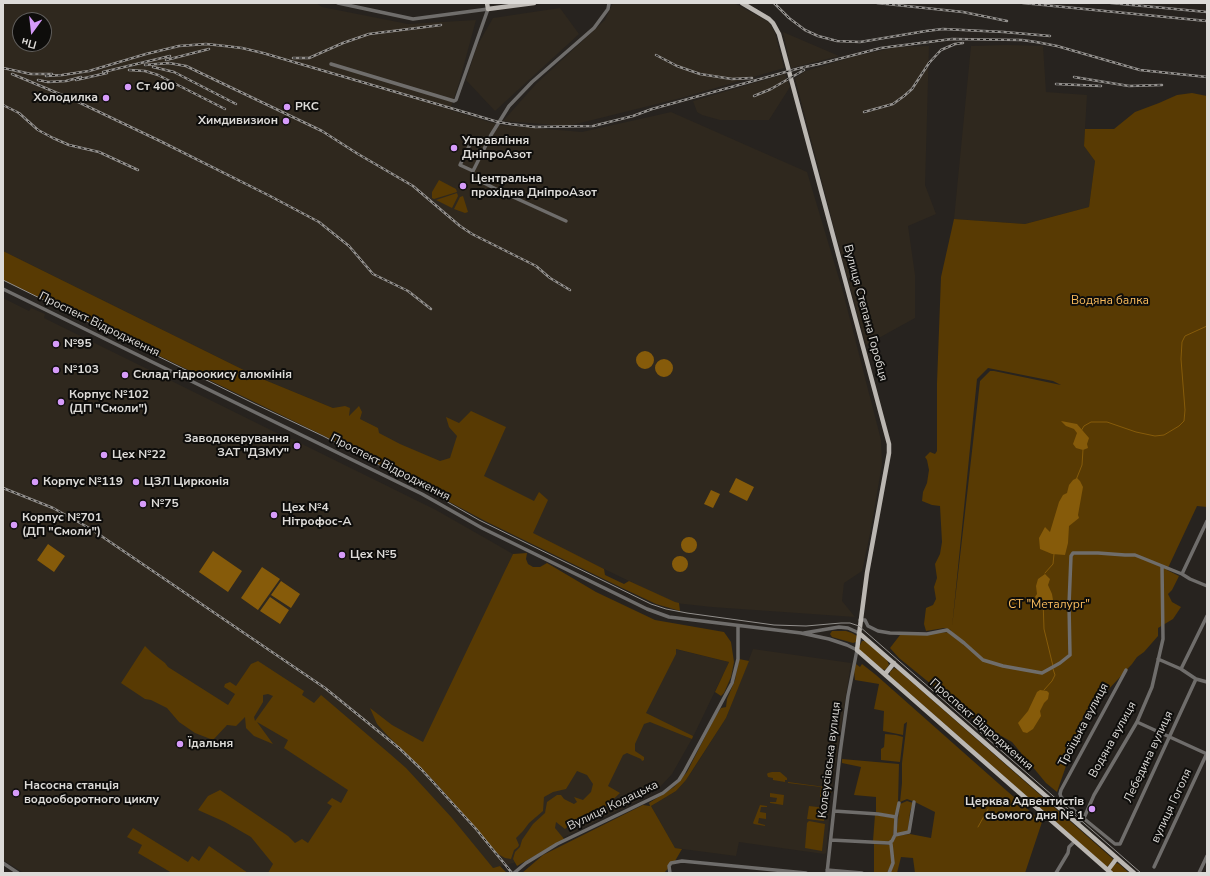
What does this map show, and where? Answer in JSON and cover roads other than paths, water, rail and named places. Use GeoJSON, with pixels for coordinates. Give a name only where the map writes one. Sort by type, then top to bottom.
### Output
{"type":"FeatureCollection","features":[{"type":"Feature","properties":{"kind":"main road"},"geometry":{"type":"LineString","coordinates":[[487,3],[488,9],[534,3]]}},
{"type":"Feature","properties":{"kind":"main road","name":"Вулиця Степана Горобця"},"geometry":{"type":"LineString","coordinates":[[742,3],[769,19],[779,34],[889,444],[889,453],[867,573],[857,650]]}},
{"type":"Feature","properties":{"kind":"main road","name":"Проспект Відродження"},"geometry":{"type":"LineString","coordinates":[[859,633],[1134,873]]}},
{"type":"Feature","properties":{"kind":"main road","name":"Проспект Відродження"},"geometry":{"type":"LineString","coordinates":[[857,650],[1075,841],[1108,872]]}},
{"type":"Feature","properties":{"kind":"main road"},"geometry":{"type":"LineString","coordinates":[[885,674],[894,663]]}},
{"type":"Feature","properties":{"kind":"main road"},"geometry":{"type":"LineString","coordinates":[[1108,872],[1117,858]]}},
{"type":"Feature","properties":{"kind":"street"},"geometry":{"type":"LineString","coordinates":[[331,64],[454,101],[456,100],[488,9],[413,19],[338,3]]}},
{"type":"Feature","properties":{"kind":"street"},"geometry":{"type":"LineString","coordinates":[[566,221],[472,177],[473,171],[498,122],[513,102],[532,82],[594,28],[608,9],[609,3]]}},
{"type":"Feature","properties":{"kind":"street"},"geometry":{"type":"LineString","coordinates":[[473,171],[460,165],[473,138],[486,144]]}},
{"type":"Feature","properties":{"kind":"street","name":"Проспект Відродження"},"geometry":{"type":"LineString","coordinates":[[3,289],[422,494],[482,528],[647,609],[668,617],[801,633],[829,639],[857,650]]}},
{"type":"Feature","properties":{"kind":"street"},"geometry":{"type":"LineString","coordinates":[[1182,574],[1207,521]]}},
{"type":"Feature","properties":{"kind":"street"},"geometry":{"type":"LineString","coordinates":[[860,625],[890,633],[927,634],[947,630],[964,642],[983,660],[1003,666],[1042,672],[1060,664],[1070,655],[1069,605],[1071,556],[1073,553],[1098,553],[1125,556],[1135,554],[1207,586]]}},
{"type":"Feature","properties":{"kind":"street","name":"Водяна вулиця"},"geometry":{"type":"LineString","coordinates":[[1084,818],[1094,795],[1137,722],[1152,686],[1162,639],[1162,567]]}},
{"type":"Feature","properties":{"kind":"street"},"geometry":{"type":"LineString","coordinates":[[1181,669],[1207,616]]}},
{"type":"Feature","properties":{"kind":"street"},"geometry":{"type":"LineString","coordinates":[[860,620],[866,622],[868,626]]}},
{"type":"Feature","properties":{"kind":"street","name":"Вулиця Кодацька"},"geometry":{"type":"LineString","coordinates":[[514,873],[526,863],[557,844],[663,793],[679,780],[732,683],[738,659],[738,626]]}},
{"type":"Feature","properties":{"kind":"street","name":"Проспект Відродження"},"geometry":{"type":"LineString","coordinates":[[801,633],[839,627],[848,628],[859,633]]}},
{"type":"Feature","properties":{"kind":"street","name":"Колеусівська вулиця"},"geometry":{"type":"LineString","coordinates":[[827,872],[847,703],[857,650]]}},
{"type":"Feature","properties":{"kind":"street"},"geometry":{"type":"LineString","coordinates":[[1158,659],[1181,669],[1196,679],[1207,681]]}},
{"type":"Feature","properties":{"kind":"street","name":"Троїцька вулиця"},"geometry":{"type":"LineString","coordinates":[[1084,818],[1061,797],[1061,790],[1126,670]]}},
{"type":"Feature","properties":{"kind":"street","name":"Лебедина вулиця"},"geometry":{"type":"LineString","coordinates":[[1084,818],[1115,844],[1120,844],[1161,752],[1170,737],[1196,679]]}},
{"type":"Feature","properties":{"kind":"street"},"geometry":{"type":"LineString","coordinates":[[1137,722],[1207,754]]}},
{"type":"Feature","properties":{"kind":"street","name":"вулиця Гоголя"},"geometry":{"type":"LineString","coordinates":[[1154,867],[1207,754]]}},
{"type":"Feature","properties":{"kind":"street"},"geometry":{"type":"LineString","coordinates":[[895,835],[909,832],[914,802]]}},
{"type":"Feature","properties":{"kind":"street"},"geometry":{"type":"LineString","coordinates":[[889,843],[895,835],[896,817],[899,803]]}},
{"type":"Feature","properties":{"kind":"street"},"geometry":{"type":"LineString","coordinates":[[834,810],[896,817]]}},
{"type":"Feature","properties":{"kind":"street"},"geometry":{"type":"LineString","coordinates":[[1077,823],[1084,818]]}},
{"type":"Feature","properties":{"kind":"street"},"geometry":{"type":"LineString","coordinates":[[831,840],[892,844],[893,863],[889,873]]}},
{"type":"Feature","properties":{"kind":"street"},"geometry":{"type":"LineString","coordinates":[[1056,873],[1068,853],[1069,847],[1075,841]]}},
{"type":"Feature","properties":{"kind":"street"},"geometry":{"type":"LineString","coordinates":[[1200,873],[1207,856]]}},
{"type":"Feature","properties":{"kind":"street"},"geometry":{"type":"LineString","coordinates":[[670,873],[669,866],[671,863],[682,861],[806,873]]}},
{"type":"Feature","properties":{"kind":"street"},"geometry":{"type":"LineString","coordinates":[[3,863],[18,873]]}},
{"type":"Feature","properties":{"kind":"street"},"geometry":{"type":"LineString","coordinates":[[827,872],[862,873]]}},
{"type":"Feature","properties":{"kind":"waterway"},"geometry":{"type":"LineString","coordinates":[[1081,431],[1084,426],[1091,422],[1107,422],[1136,432],[1155,436],[1164,435],[1179,426],[1184,421],[1185,410],[1181,359],[1182,342],[1185,336],[1207,326]]}},
{"type":"Feature","properties":{"kind":"waterway"},"geometry":{"type":"LineString","coordinates":[[1076,480],[1082,465],[1083,450]]}},
{"type":"Feature","properties":{"kind":"waterway"},"geometry":{"type":"LineString","coordinates":[[1045,573],[1053,564],[1054,554]]}},
{"type":"Feature","properties":{"kind":"waterway"},"geometry":{"type":"LineString","coordinates":[[1043,600],[1044,629],[1053,666]]}},
{"type":"Feature","properties":{"kind":"waterway"},"geometry":{"type":"LineString","coordinates":[[1044,690],[1055,675],[1053,669]]}},
{"type":"Feature","properties":{"kind":"waterway"},"geometry":{"type":"LineString","coordinates":[[978,827],[988,809]]}},
{"type":"Feature","properties":{"kind":"tram line"},"geometry":{"type":"LineString","coordinates":[[3,280],[323,436],[416,484],[479,520],[651,604],[666,609],[687,613],[774,625],[806,626],[850,623],[859,626],[1141,873]]}},
{"type":"Feature","properties":{"kind":"railway"},"geometry":{"type":"LineString","coordinates":[[774,3],[789,18],[805,30],[818,36],[837,41],[860,42],[943,29],[1050,36]]}},
{"type":"Feature","properties":{"kind":"railway"},"geometry":{"type":"LineString","coordinates":[[877,3],[963,12],[1007,21]]}},
{"type":"Feature","properties":{"kind":"railway"},"geometry":{"type":"LineString","coordinates":[[1023,3],[1207,21]]}},
{"type":"Feature","properties":{"kind":"railway"},"geometry":{"type":"LineString","coordinates":[[1111,3],[1207,12]]}},
{"type":"Feature","properties":{"kind":"railway"},"geometry":{"type":"LineString","coordinates":[[293,58],[309,58],[343,43],[369,34],[441,25]]}},
{"type":"Feature","properties":{"kind":"railway"},"geometry":{"type":"LineString","coordinates":[[46,76],[89,71],[179,46],[206,44],[242,48],[263,53],[498,122],[535,127],[593,126],[800,68],[881,48],[952,39],[1022,40],[1036,42],[1057,46],[1140,70],[1207,77]]}},
{"type":"Feature","properties":{"kind":"railway"},"geometry":{"type":"LineString","coordinates":[[864,112],[893,104],[912,89],[929,63],[941,50],[955,44],[963,43]]}},
{"type":"Feature","properties":{"kind":"railway"},"geometry":{"type":"LineString","coordinates":[[166,60],[209,49]]}},
{"type":"Feature","properties":{"kind":"railway"},"geometry":{"type":"LineString","coordinates":[[656,55],[677,66],[700,74],[732,79],[752,78]]}},
{"type":"Feature","properties":{"kind":"railway"},"geometry":{"type":"LineString","coordinates":[[103,72],[170,56]]}},
{"type":"Feature","properties":{"kind":"railway"},"geometry":{"type":"LineString","coordinates":[[145,65],[169,63],[186,66],[322,131],[413,186],[460,226],[472,234],[536,266],[550,278],[570,290]]}},
{"type":"Feature","properties":{"kind":"railway"},"geometry":{"type":"LineString","coordinates":[[153,67],[174,72],[236,104]]}},
{"type":"Feature","properties":{"kind":"railway"},"geometry":{"type":"LineString","coordinates":[[3,68],[31,74],[52,74]]}},
{"type":"Feature","properties":{"kind":"railway"},"geometry":{"type":"LineString","coordinates":[[129,70],[145,71],[158,75],[225,109]]}},
{"type":"Feature","properties":{"kind":"railway"},"geometry":{"type":"LineString","coordinates":[[754,96],[771,89],[804,70]]}},
{"type":"Feature","properties":{"kind":"railway"},"geometry":{"type":"LineString","coordinates":[[76,80],[107,73]]}},
{"type":"Feature","properties":{"kind":"railway"},"geometry":{"type":"LineString","coordinates":[[12,74],[74,100],[160,141],[319,222],[349,246],[373,274],[408,291],[431,309]]}},
{"type":"Feature","properties":{"kind":"railway"},"geometry":{"type":"LineString","coordinates":[[38,80],[48,82],[66,81],[81,77]]}},
{"type":"Feature","properties":{"kind":"railway"},"geometry":{"type":"LineString","coordinates":[[1074,77],[1129,86],[1162,85]]}},
{"type":"Feature","properties":{"kind":"railway"},"geometry":{"type":"LineString","coordinates":[[1056,84],[1101,86]]}},
{"type":"Feature","properties":{"kind":"railway"},"geometry":{"type":"LineString","coordinates":[[3,105],[19,113],[38,130],[53,138],[69,145],[99,152],[138,170]]}},
{"type":"Feature","properties":{"kind":"railway"},"geometry":{"type":"LineString","coordinates":[[3,488],[53,508],[91,529],[325,688],[399,748],[421,769],[476,829],[512,873]]}},
{"type":"Feature","properties":{"kind":"place","name":"Ст 400"},"geometry":{"type":"Point","coordinates":[128,87]}},
{"type":"Feature","properties":{"kind":"place","name":"Холодилка"},"geometry":{"type":"Point","coordinates":[106,98]}},
{"type":"Feature","properties":{"kind":"place","name":"РКС"},"geometry":{"type":"Point","coordinates":[287,107]}},
{"type":"Feature","properties":{"kind":"place","name":"Химдивизион"},"geometry":{"type":"Point","coordinates":[286,121]}},
{"type":"Feature","properties":{"kind":"place","name":"Управління ДніпроАзот"},"geometry":{"type":"Point","coordinates":[454,148]}},
{"type":"Feature","properties":{"kind":"place","name":"Центральна прохідна ДніпроАзот"},"geometry":{"type":"Point","coordinates":[463,186]}},
{"type":"Feature","properties":{"kind":"place","name":"№95"},"geometry":{"type":"Point","coordinates":[56,344]}},
{"type":"Feature","properties":{"kind":"place","name":"№103"},"geometry":{"type":"Point","coordinates":[56,370]}},
{"type":"Feature","properties":{"kind":"place","name":"Склад гідроокису алюмінія"},"geometry":{"type":"Point","coordinates":[125,375]}},
{"type":"Feature","properties":{"kind":"place","name":"Корпус №102 (ДП \"Смоли\")"},"geometry":{"type":"Point","coordinates":[61,402]}},
{"type":"Feature","properties":{"kind":"place","name":"Заводокерування ЗАТ \"ДЗМУ\""},"geometry":{"type":"Point","coordinates":[297,446]}},
{"type":"Feature","properties":{"kind":"place","name":"Цех №22"},"geometry":{"type":"Point","coordinates":[104,455]}},
{"type":"Feature","properties":{"kind":"place","name":"Корпус №119"},"geometry":{"type":"Point","coordinates":[35,482]}},
{"type":"Feature","properties":{"kind":"place","name":"ЦЗЛ Цирконія"},"geometry":{"type":"Point","coordinates":[136,482]}},
{"type":"Feature","properties":{"kind":"place","name":"№75"},"geometry":{"type":"Point","coordinates":[143,504]}},
{"type":"Feature","properties":{"kind":"place","name":"Цех №4 Нітрофос-А"},"geometry":{"type":"Point","coordinates":[274,515]}},
{"type":"Feature","properties":{"kind":"place","name":"Корпус №701 (ДП \"Смоли\")"},"geometry":{"type":"Point","coordinates":[14,525]}},
{"type":"Feature","properties":{"kind":"place","name":"Цех №5"},"geometry":{"type":"Point","coordinates":[342,555]}},
{"type":"Feature","properties":{"kind":"place","name":"Їдальня"},"geometry":{"type":"Point","coordinates":[180,744]}},
{"type":"Feature","properties":{"kind":"place","name":"Насосна станція водооборотного циклу"},"geometry":{"type":"Point","coordinates":[16,793]}},
{"type":"Feature","properties":{"kind":"place","name":"Церква Адвентистів сьомого дня № 1"},"geometry":{"type":"Point","coordinates":[1092,809]}},
{"type":"Feature","properties":{"kind":"park label","name":"Водяна балка"},"geometry":{"type":"Point","coordinates":[1110,301]}},
{"type":"Feature","properties":{"kind":"park label","name":"СТ \"Металург\""},"geometry":{"type":"Point","coordinates":[1049,605]}}]}
